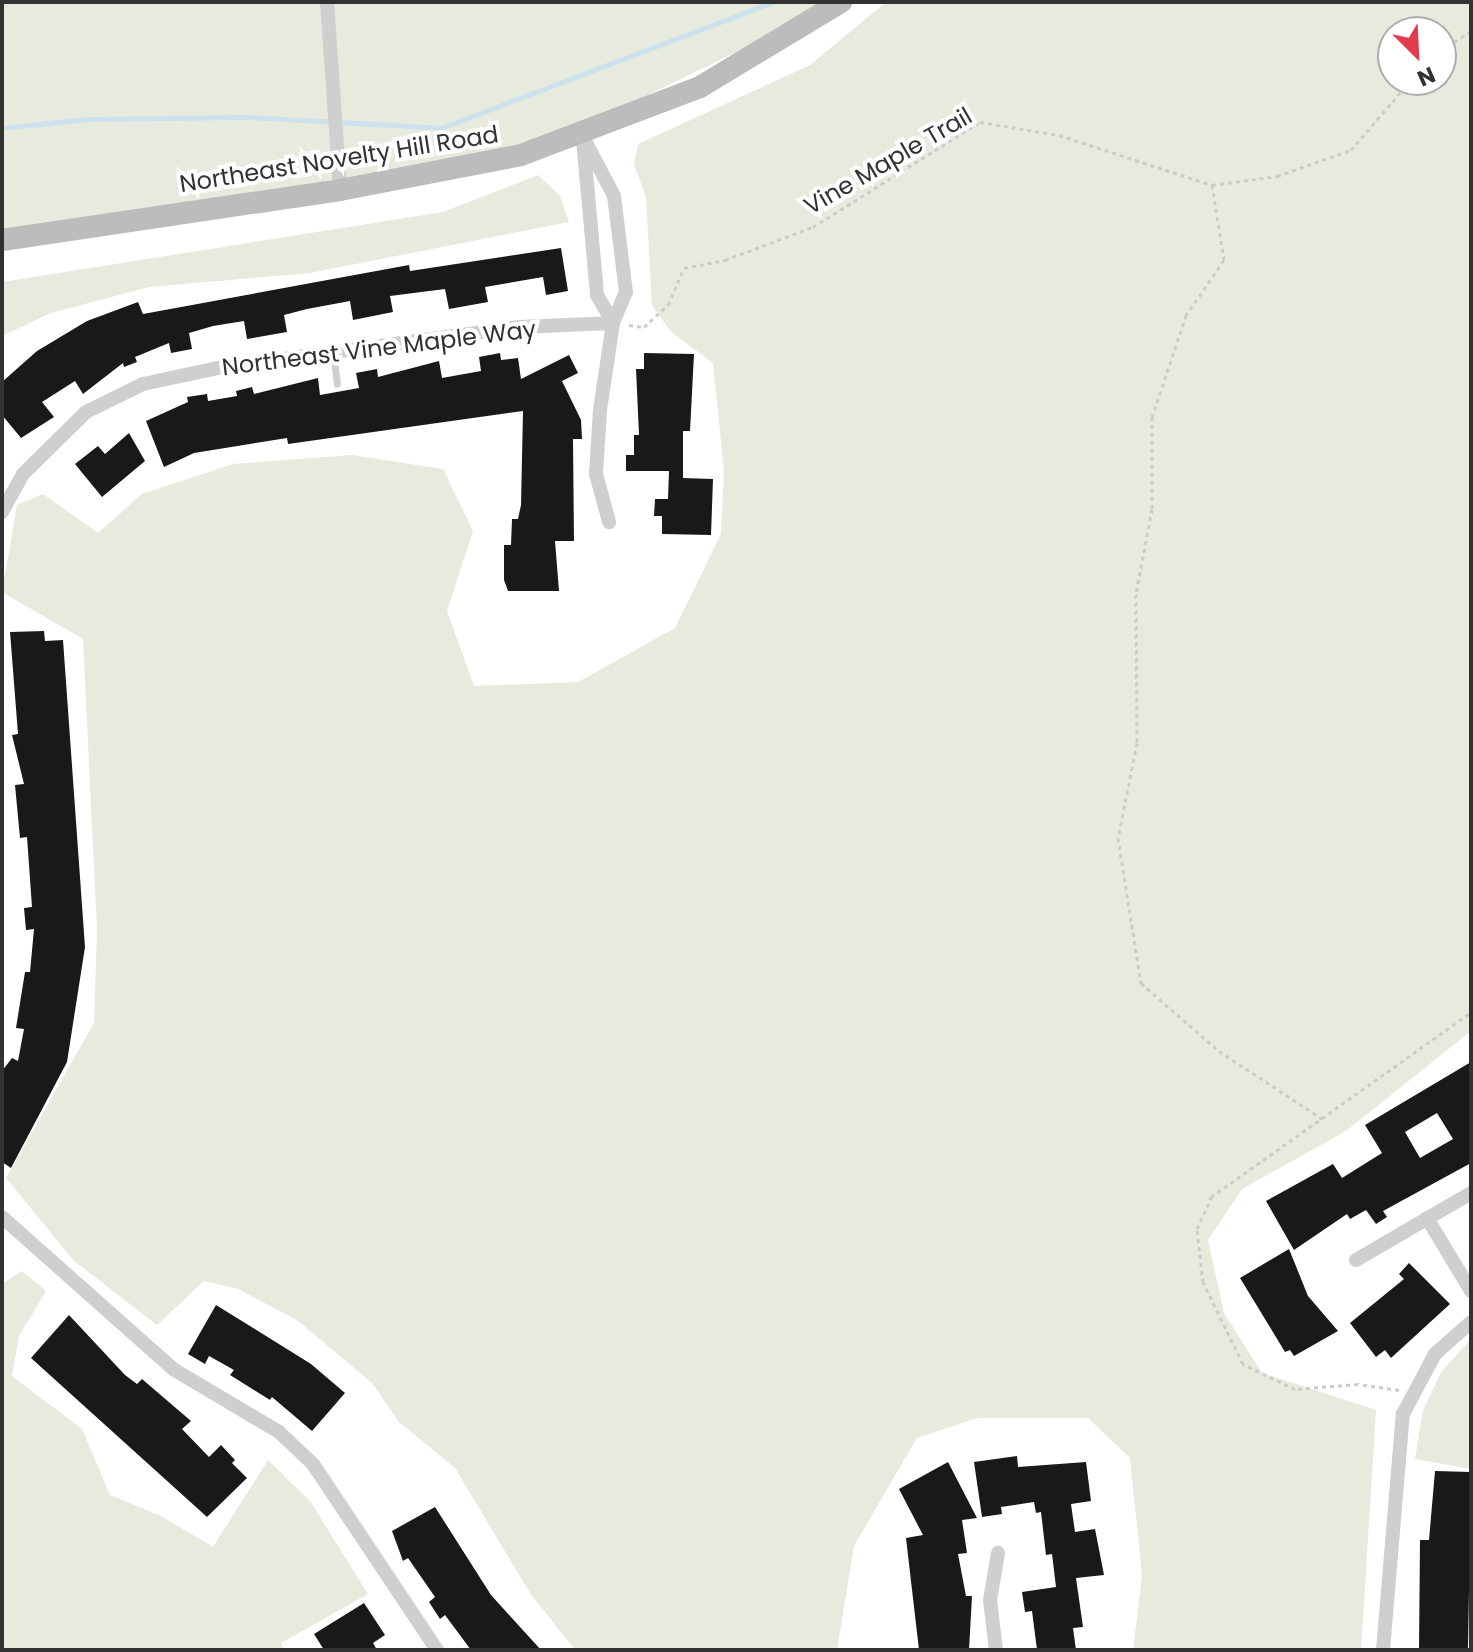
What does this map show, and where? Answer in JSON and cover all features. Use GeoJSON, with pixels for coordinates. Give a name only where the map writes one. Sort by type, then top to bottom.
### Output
{"type":"FeatureCollection","features":[{"type":"Feature","properties":{"kind":"main road","name":"Northeast Novelty Hill Road"},"geometry":{"type":"LineString","coordinates":[[2,240],[340,190],[481,164],[582,135],[728,74],[841,2]]}},
{"type":"Feature","properties":{"kind":"street"},"geometry":{"type":"LineString","coordinates":[[327,2],[340,190]]}},
{"type":"Feature","properties":{"kind":"street"},"geometry":{"type":"LineString","coordinates":[[582,135],[597,295],[613,323]]}},
{"type":"Feature","properties":{"kind":"street"},"geometry":{"type":"LineString","coordinates":[[582,135],[614,196],[626,292],[613,323],[596,474],[609,522]]}},
{"type":"Feature","properties":{"kind":"street","name":"Northeast Vine Maple Way"},"geometry":{"type":"LineString","coordinates":[[2,512],[23,474],[86,412],[143,384],[333,352],[519,327],[613,323]]}},
{"type":"Feature","properties":{"kind":"street"},"geometry":{"type":"LineString","coordinates":[[1356,1260],[1471,1193]]}},
{"type":"Feature","properties":{"kind":"street"},"geometry":{"type":"LineString","coordinates":[[2,1217],[173,1369],[279,1432],[313,1464],[437,1650]]}},
{"type":"Feature","properties":{"kind":"street"},"geometry":{"type":"LineString","coordinates":[[1427,1218],[1471,1291]]}},
{"type":"Feature","properties":{"kind":"street"},"geometry":{"type":"LineString","coordinates":[[1383,1650],[1403,1414],[1435,1354],[1471,1322]]}},
{"type":"Feature","properties":{"kind":"street"},"geometry":{"type":"LineString","coordinates":[[996,1650],[990,1600],[998,1553]]}},
{"type":"Feature","properties":{"kind":"lane"},"geometry":{"type":"LineString","coordinates":[[333,352],[337,384]]}},
{"type":"Feature","properties":{"kind":"path"},"geometry":{"type":"LineString","coordinates":[[1323,1119],[1219,1051],[1141,983],[1118,838],[1137,743],[1136,594],[1152,509],[1152,417],[1186,315],[1224,260],[1212,185],[1277,176],[1351,150],[1397,96]]}},
{"type":"Feature","properties":{"kind":"path","name":"Vine Maple Trail"},"geometry":{"type":"LineString","coordinates":[[613,323],[644,327],[668,305],[684,268],[725,260],[813,227],[980,122],[1059,135],[1212,185]]}},
{"type":"Feature","properties":{"kind":"path"},"geometry":{"type":"LineString","coordinates":[[1406,1380],[1400,1390],[1358,1384],[1295,1389],[1243,1364],[1203,1282],[1197,1229],[1211,1197],[1471,1012]]}},
{"type":"Feature","properties":{"kind":"shaded area"},"geometry":{"type":"Polygon","coordinates":[[[2,2],[823,2],[792,25],[650,94],[582,135],[2,250],[2,2]]]}},
{"type":"Feature","properties":{"kind":"shaded area"},"geometry":{"type":"Polygon","coordinates":[[[886,2],[1471,2],[1471,1031],[1346,1131],[1242,1189],[1208,1240],[1224,1313],[1262,1373],[1376,1410],[1361,1650],[1133,1650],[1142,1576],[1130,1458],[1088,1418],[977,1418],[917,1438],[854,1546],[837,1650],[575,1650],[530,1593],[455,1468],[399,1422],[372,1383],[297,1320],[238,1289],[204,1281],[157,1325],[74,1261],[6,1178],[94,1023],[97,930],[83,639],[2,592],[17,505],[43,494],[98,533],[142,494],[233,464],[352,455],[443,469],[473,531],[447,611],[474,686],[578,682],[675,628],[721,534],[724,471],[713,363],[671,332],[652,305],[646,197],[634,165],[638,144],[810,65],[886,2]]]}},
{"type":"Feature","properties":{"kind":"shaded area"},"geometry":{"type":"Polygon","coordinates":[[[538,175],[560,196],[569,222],[310,273],[149,287],[51,313],[2,336],[2,282],[443,212],[538,175]]]}},
{"type":"Feature","properties":{"kind":"shaded area"},"geometry":{"type":"Polygon","coordinates":[[[22,1271],[46,1291],[19,1336],[12,1376],[82,1429],[110,1495],[161,1516],[213,1547],[268,1460],[310,1501],[368,1594],[281,1643],[284,1650],[2,1650],[2,1284],[22,1271]]]}},
{"type":"Feature","properties":{"kind":"shaded area"},"geometry":{"type":"Polygon","coordinates":[[[1471,1339],[1471,1469],[1415,1459],[1423,1410],[1442,1371],[1471,1339]]]}},
{"type":"Feature","properties":{"kind":"building"},"geometry":{"type":"Polygon","coordinates":[[[561,248],[568,291],[546,295],[543,277],[485,287],[488,302],[449,309],[445,289],[390,296],[393,312],[353,320],[350,301],[307,309],[284,315],[287,332],[247,339],[244,321],[213,326],[189,333],[192,349],[171,353],[169,343],[135,357],[137,362],[124,367],[123,363],[83,394],[75,381],[42,402],[54,417],[21,438],[2,415],[2,382],[37,351],[87,321],[138,302],[143,314],[409,265],[410,271],[561,248]]]}},
{"type":"Feature","properties":{"kind":"building"},"geometry":{"type":"Polygon","coordinates":[[[500,353],[501,360],[518,358],[521,379],[569,355],[578,373],[562,381],[581,420],[582,439],[573,439],[574,541],[555,541],[559,591],[508,591],[504,580],[504,545],[511,545],[512,519],[518,519],[521,505],[523,411],[288,444],[287,438],[194,453],[164,467],[146,421],[188,402],[187,397],[207,394],[208,401],[237,396],[236,391],[252,387],[254,394],[318,378],[320,395],[359,388],[356,373],[377,369],[378,377],[439,361],[442,378],[481,371],[479,357],[500,353]]]}},
{"type":"Feature","properties":{"kind":"building"},"geometry":{"type":"Polygon","coordinates":[[[644,353],[694,354],[690,431],[683,431],[683,478],[713,479],[711,535],[662,534],[662,516],[654,516],[655,499],[668,499],[669,471],[626,471],[626,455],[634,455],[634,435],[639,435],[636,369],[644,369],[644,353]]]}},
{"type":"Feature","properties":{"kind":"building"},"geometry":{"type":"Polygon","coordinates":[[[129,433],[145,461],[102,497],[75,464],[98,446],[105,454],[129,433]]]}},
{"type":"Feature","properties":{"kind":"building"},"geometry":{"type":"Polygon","coordinates":[[[44,631],[45,641],[63,640],[85,947],[67,1062],[11,1168],[2,1162],[2,1071],[12,1058],[18,1061],[24,1029],[16,1028],[25,972],[30,972],[34,929],[26,930],[24,908],[32,907],[27,837],[20,838],[15,785],[24,784],[12,735],[18,734],[10,632],[44,631]]]}},
{"type":"Feature","properties":{"kind":"building"},"geometry":{"type":"Polygon","coordinates":[[[1471,1062],[1471,1163],[1383,1211],[1387,1217],[1376,1224],[1366,1210],[1350,1219],[1347,1214],[1294,1250],[1266,1201],[1333,1164],[1342,1178],[1382,1153],[1365,1125],[1471,1062]],[[1437,1113],[1405,1132],[1420,1158],[1453,1139],[1437,1113]]]}},
{"type":"Feature","properties":{"kind":"building"},"geometry":{"type":"Polygon","coordinates":[[[1289,1249],[1308,1296],[1338,1331],[1294,1356],[1290,1350],[1285,1352],[1240,1278],[1289,1249]]]}},
{"type":"Feature","properties":{"kind":"building"},"geometry":{"type":"Polygon","coordinates":[[[1409,1263],[1450,1304],[1391,1358],[1385,1350],[1376,1357],[1350,1323],[1404,1279],[1399,1274],[1409,1263]]]}},
{"type":"Feature","properties":{"kind":"building"},"geometry":{"type":"Polygon","coordinates":[[[216,1305],[311,1364],[345,1393],[312,1431],[272,1397],[270,1400],[230,1375],[234,1370],[209,1356],[205,1364],[188,1354],[216,1305]]]}},
{"type":"Feature","properties":{"kind":"building"},"geometry":{"type":"Polygon","coordinates":[[[69,1315],[125,1375],[137,1384],[142,1379],[191,1421],[182,1429],[209,1457],[221,1445],[235,1460],[232,1463],[247,1478],[207,1517],[31,1358],[69,1315]]]}},
{"type":"Feature","properties":{"kind":"building"},"geometry":{"type":"Polygon","coordinates":[[[1017,1456],[1018,1467],[1086,1462],[1091,1501],[1071,1504],[1075,1532],[1095,1529],[1104,1575],[1076,1578],[1083,1627],[1073,1628],[1076,1650],[1037,1650],[1032,1611],[1025,1612],[1022,1592],[1056,1587],[1052,1554],[1046,1555],[1041,1512],[1036,1513],[1034,1502],[1001,1507],[1002,1514],[982,1517],[974,1462],[1017,1456]]]}},
{"type":"Feature","properties":{"kind":"building"},"geometry":{"type":"Polygon","coordinates":[[[948,1462],[977,1518],[962,1520],[967,1553],[958,1554],[966,1596],[972,1596],[969,1650],[919,1650],[906,1538],[923,1535],[899,1489],[948,1462]]]}},
{"type":"Feature","properties":{"kind":"building"},"geometry":{"type":"Polygon","coordinates":[[[1435,1471],[1471,1472],[1468,1650],[1419,1650],[1420,1540],[1429,1540],[1435,1471]]]}},
{"type":"Feature","properties":{"kind":"building"},"geometry":{"type":"Polygon","coordinates":[[[435,1507],[491,1595],[541,1650],[471,1650],[445,1615],[440,1619],[429,1602],[435,1597],[408,1558],[403,1561],[392,1531],[435,1507]]]}},
{"type":"Feature","properties":{"kind":"building"},"geometry":{"type":"Polygon","coordinates":[[[364,1603],[385,1635],[373,1643],[377,1650],[324,1650],[314,1634],[364,1603]]]}},
{"type":"Feature","properties":{"kind":"waterway"},"geometry":{"type":"LineString","coordinates":[[2,128],[89,119],[247,117],[441,128],[772,2]]}}]}
